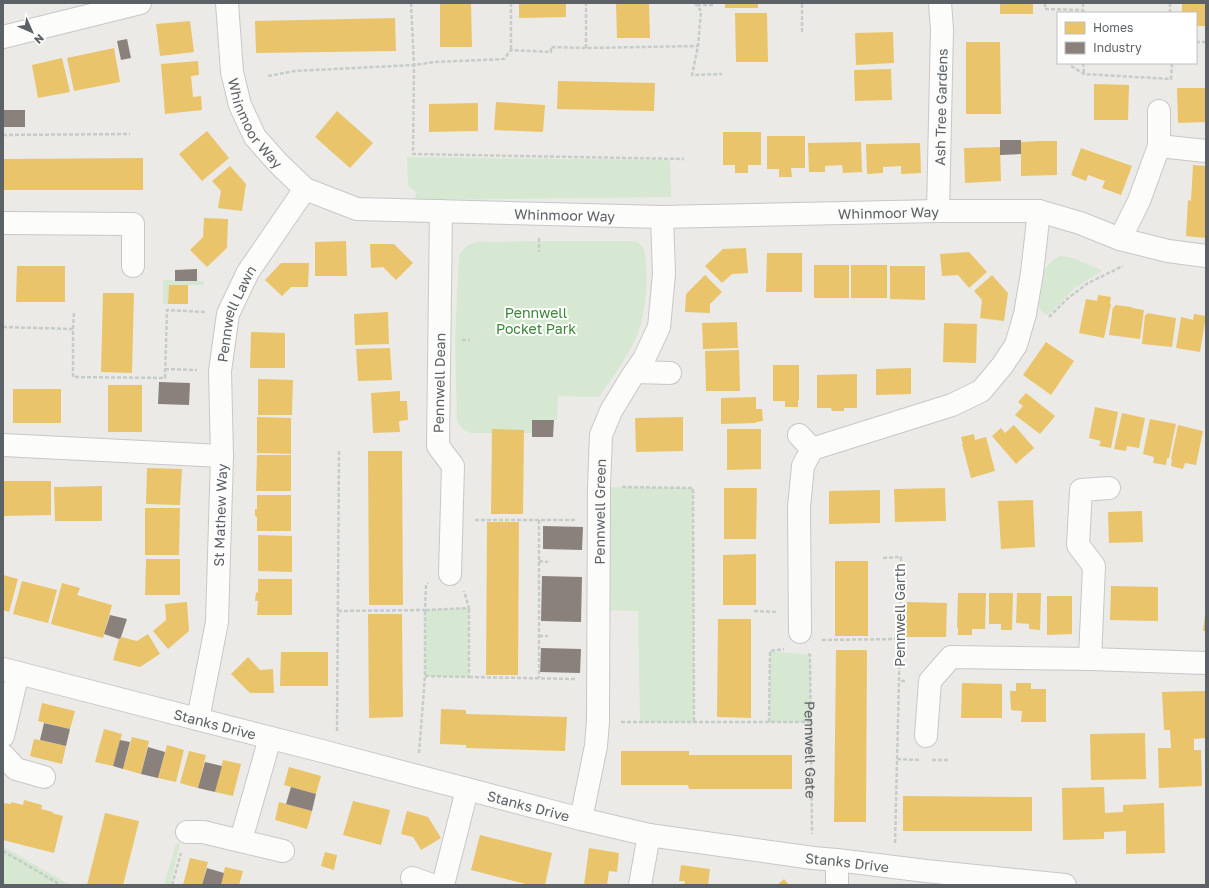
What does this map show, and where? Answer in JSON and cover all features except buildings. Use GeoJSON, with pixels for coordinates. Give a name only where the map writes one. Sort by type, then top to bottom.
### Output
{"type":"FeatureCollection","features":[{"type":"Feature","properties":{"kind":"street"},"geometry":{"type":"LineString","coordinates":[[3,37],[140,3]]}},
{"type":"Feature","properties":{"kind":"street","name":"Whinmoor Way"},"geometry":{"type":"LineString","coordinates":[[227,3],[232,72],[240,105],[255,137],[277,162],[305,189],[357,209],[662,217],[938,211],[1039,211],[1080,223],[1120,239],[1168,251],[1206,256]]}},
{"type":"Feature","properties":{"kind":"street","name":"Ash Tree Gardens"},"geometry":{"type":"LineString","coordinates":[[938,211],[942,29],[940,3]]}},
{"type":"Feature","properties":{"kind":"street"},"geometry":{"type":"LineString","coordinates":[[1120,239],[1139,201],[1159,146],[1159,111]]}},
{"type":"Feature","properties":{"kind":"street"},"geometry":{"type":"LineString","coordinates":[[1159,146],[1206,151]]}},
{"type":"Feature","properties":{"kind":"street","name":"Pennwell Lawn"},"geometry":{"type":"LineString","coordinates":[[222,456],[220,371],[228,314],[248,272],[305,189]]}},
{"type":"Feature","properties":{"kind":"street","name":"Pennwell Dean"},"geometry":{"type":"LineString","coordinates":[[441,211],[438,446],[453,466],[450,574]]}},
{"type":"Feature","properties":{"kind":"street"},"geometry":{"type":"LineString","coordinates":[[796,637],[799,507],[805,442],[952,405],[981,391],[1002,366],[1016,345],[1025,314],[1039,211]]}},
{"type":"Feature","properties":{"kind":"street","name":"Pennwell Green"},"geometry":{"type":"LineString","coordinates":[[581,819],[596,746],[598,722],[598,520],[601,435],[611,411],[644,359],[659,326],[664,274],[662,217]]}},
{"type":"Feature","properties":{"kind":"street"},"geometry":{"type":"LineString","coordinates":[[3,223],[133,224],[133,266]]}},
{"type":"Feature","properties":{"kind":"street"},"geometry":{"type":"LineString","coordinates":[[635,372],[670,373]]}},
{"type":"Feature","properties":{"kind":"street","name":"St Mathew Way"},"geometry":{"type":"LineString","coordinates":[[3,445],[222,456],[217,622],[198,719]]}},
{"type":"Feature","properties":{"kind":"street"},"geometry":{"type":"LineString","coordinates":[[1090,659],[1094,566],[1078,545],[1080,490],[1110,488]]}},
{"type":"Feature","properties":{"kind":"street"},"geometry":{"type":"LineString","coordinates":[[926,736],[930,681],[951,657],[1090,659],[1206,663]]}},
{"type":"Feature","properties":{"kind":"street"},"geometry":{"type":"LineString","coordinates":[[3,736],[10,671]]}},
{"type":"Feature","properties":{"kind":"street","name":"Stanks Drive"},"geometry":{"type":"LineString","coordinates":[[10,671],[467,790],[649,835],[813,858],[1065,885]]}},
{"type":"Feature","properties":{"kind":"street"},"geometry":{"type":"LineString","coordinates":[[241,840],[270,738]]}},
{"type":"Feature","properties":{"kind":"street"},"geometry":{"type":"LineString","coordinates":[[3,755],[16,769],[44,778]]}},
{"type":"Feature","properties":{"kind":"street"},"geometry":{"type":"LineString","coordinates":[[443,885],[467,790]]}},
{"type":"Feature","properties":{"kind":"street"},"geometry":{"type":"LineString","coordinates":[[187,832],[203,832],[283,851]]}},
{"type":"Feature","properties":{"kind":"street"},"geometry":{"type":"LineString","coordinates":[[640,885],[649,835]]}},
{"type":"Feature","properties":{"kind":"street"},"geometry":{"type":"LineString","coordinates":[[837,860],[837,885]]}},
{"type":"Feature","properties":{"kind":"street"},"geometry":{"type":"LineString","coordinates":[[412,878],[432,885]]}},
{"type":"Feature","properties":{"kind":"path"},"geometry":{"type":"LineString","coordinates":[[412,3],[414,65],[413,154],[684,159]]}},
{"type":"Feature","properties":{"kind":"path"},"geometry":{"type":"LineString","coordinates":[[268,76],[294,72],[414,65],[435,62],[504,59],[511,50],[511,3]]}},
{"type":"Feature","properties":{"kind":"path"},"geometry":{"type":"LineString","coordinates":[[586,3],[586,48]]}},
{"type":"Feature","properties":{"kind":"path"},"geometry":{"type":"LineString","coordinates":[[802,3],[802,32]]}},
{"type":"Feature","properties":{"kind":"path"},"geometry":{"type":"LineString","coordinates":[[1045,3],[1045,9],[1083,11],[1083,3]]}},
{"type":"Feature","properties":{"kind":"path"},"geometry":{"type":"LineString","coordinates":[[696,4],[715,5]]}},
{"type":"Feature","properties":{"kind":"path"},"geometry":{"type":"LineString","coordinates":[[696,4],[701,11],[698,46],[692,75],[722,74]]}},
{"type":"Feature","properties":{"kind":"path"},"geometry":{"type":"LineString","coordinates":[[511,50],[551,52],[551,47],[586,48],[698,46]]}},
{"type":"Feature","properties":{"kind":"path"},"geometry":{"type":"LineString","coordinates":[[1084,64],[1084,74]]}},
{"type":"Feature","properties":{"kind":"path"},"geometry":{"type":"LineString","coordinates":[[1071,66],[1084,74],[1171,79],[1172,64]]}},
{"type":"Feature","properties":{"kind":"path"},"geometry":{"type":"LineString","coordinates":[[3,135],[130,134]]}},
{"type":"Feature","properties":{"kind":"path"},"geometry":{"type":"LineString","coordinates":[[1047,319],[1067,299],[1088,283],[1123,266]]}},
{"type":"Feature","properties":{"kind":"path"},"geometry":{"type":"LineString","coordinates":[[74,313],[73,377],[165,378],[166,310],[228,314]]}},
{"type":"Feature","properties":{"kind":"path"},"geometry":{"type":"LineString","coordinates":[[3,326],[73,329]]}},
{"type":"Feature","properties":{"kind":"path"},"geometry":{"type":"LineString","coordinates":[[165,369],[220,371]]}},
{"type":"Feature","properties":{"kind":"path"},"geometry":{"type":"LineString","coordinates":[[337,755],[339,451]]}},
{"type":"Feature","properties":{"kind":"path"},"geometry":{"type":"LineString","coordinates":[[599,486],[693,488],[694,722]]}},
{"type":"Feature","properties":{"kind":"path"},"geometry":{"type":"LineString","coordinates":[[451,520],[598,520]]}},
{"type":"Feature","properties":{"kind":"path"},"geometry":{"type":"LineString","coordinates":[[539,520],[539,678]]}},
{"type":"Feature","properties":{"kind":"path","name":"Pennwell Garth"},"geometry":{"type":"LineString","coordinates":[[883,558],[901,557],[899,681],[930,681]]}},
{"type":"Feature","properties":{"kind":"path"},"geometry":{"type":"LineString","coordinates":[[539,561],[548,562]]}},
{"type":"Feature","properties":{"kind":"path"},"geometry":{"type":"LineString","coordinates":[[417,776],[425,676],[426,585],[450,574],[463,587],[469,608],[469,676]]}},
{"type":"Feature","properties":{"kind":"path"},"geometry":{"type":"LineString","coordinates":[[338,611],[469,608]]}},
{"type":"Feature","properties":{"kind":"path"},"geometry":{"type":"LineString","coordinates":[[539,636],[548,636]]}},
{"type":"Feature","properties":{"kind":"path"},"geometry":{"type":"LineString","coordinates":[[769,722],[770,651],[796,637],[807,640],[900,639]]}},
{"type":"Feature","properties":{"kind":"path","name":"Pennwell Gate"},"geometry":{"type":"LineString","coordinates":[[796,637],[810,655],[813,858]]}},
{"type":"Feature","properties":{"kind":"path"},"geometry":{"type":"LineString","coordinates":[[425,676],[598,679]]}},
{"type":"Feature","properties":{"kind":"path"},"geometry":{"type":"LineString","coordinates":[[895,867],[899,681]]}},
{"type":"Feature","properties":{"kind":"path"},"geometry":{"type":"LineString","coordinates":[[598,722],[810,722]]}},
{"type":"Feature","properties":{"kind":"path"},"geometry":{"type":"LineString","coordinates":[[172,885],[187,832]]}},
{"type":"Feature","properties":{"kind":"path"},"geometry":{"type":"LineString","coordinates":[[3,851],[61,885]]}},
{"type":"Feature","properties":{"kind":"green space"},"geometry":{"type":"Polygon","coordinates":[[[407,157],[670,160],[671,197],[415,200],[416,192],[408,186],[407,157]]]}},
{"type":"Feature","properties":{"kind":"green space","name":"Pennwell Pocket Park"},"geometry":{"type":"Polygon","coordinates":[[[634,241],[641,245],[645,254],[647,283],[644,312],[639,330],[628,353],[599,397],[558,396],[557,420],[533,420],[532,433],[471,433],[463,429],[457,422],[455,340],[459,255],[466,246],[476,242],[634,241]]]}},
{"type":"Feature","properties":{"kind":"green space"},"geometry":{"type":"Polygon","coordinates":[[[1059,256],[1070,257],[1102,271],[1075,288],[1047,315],[1041,311],[1039,305],[1040,282],[1045,269],[1059,256]]]}},
{"type":"Feature","properties":{"kind":"green space"},"geometry":{"type":"Polygon","coordinates":[[[163,280],[204,281],[204,285],[169,285],[168,304],[163,304],[163,280]]]}},
{"type":"Feature","properties":{"kind":"green space"},"geometry":{"type":"Polygon","coordinates":[[[599,487],[693,488],[694,722],[640,722],[638,611],[598,610],[599,487]]]}},
{"type":"Feature","properties":{"kind":"green space"},"geometry":{"type":"Polygon","coordinates":[[[469,608],[469,677],[425,676],[425,610],[469,608]]]}},
{"type":"Feature","properties":{"kind":"green space"},"geometry":{"type":"Polygon","coordinates":[[[770,651],[810,655],[811,722],[769,722],[770,651]]]}},
{"type":"Feature","properties":{"kind":"green space"},"geometry":{"type":"Polygon","coordinates":[[[176,844],[180,844],[170,885],[164,885],[176,844]]]}},
{"type":"Feature","properties":{"kind":"green space"},"geometry":{"type":"Polygon","coordinates":[[[4,847],[70,885],[3,885],[4,847]]]}}]}
